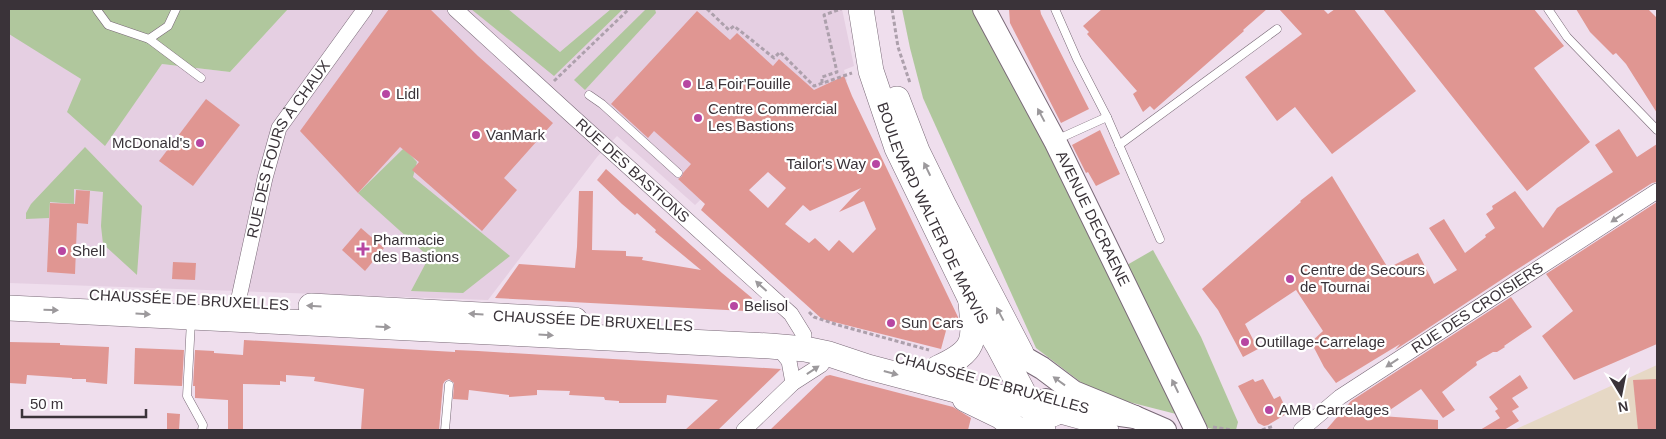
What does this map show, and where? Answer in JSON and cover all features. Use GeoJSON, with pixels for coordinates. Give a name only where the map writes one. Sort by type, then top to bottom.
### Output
{"type":"FeatureCollection","features":[{"type":"Feature","properties":{"kind":"main road","name":"BOULEVARD WALTER DE MARVIS"},"geometry":{"type":"LineString","coordinates":[[861,9],[863,31],[871,71],[897,148],[971,300],[1043,412]]}},
{"type":"Feature","properties":{"kind":"main road","name":"BOULEVARD WALTER DE MARVIS"},"geometry":{"type":"LineString","coordinates":[[878,9],[887,69],[896,98],[918,151],[967,252],[1023,357],[1043,412]]}},
{"type":"Feature","properties":{"kind":"main road","name":"CHAUSSÉE DE BRUXELLES"},"geometry":{"type":"LineString","coordinates":[[9,291],[237,311],[804,349],[829,354],[868,367],[959,391],[986,394],[1043,412]]}},
{"type":"Feature","properties":{"kind":"main road"},"geometry":{"type":"LineString","coordinates":[[934,359],[956,360],[969,347],[972,339],[973,323],[971,300]]}},
{"type":"Feature","properties":{"kind":"main road","name":"CHAUSSÉE DE BRUXELLES"},"geometry":{"type":"LineString","coordinates":[[9,308],[191,317],[237,311],[521,316],[775,332],[804,335],[934,359],[1043,412]]}},
{"type":"Feature","properties":{"kind":"main road"},"geometry":{"type":"LineString","coordinates":[[959,391],[967,401],[1000,416],[1018,430]]}},
{"type":"Feature","properties":{"kind":"street","name":"RUE DES FOURS À CHAUX"},"geometry":{"type":"LineString","coordinates":[[237,311],[265,178],[279,128],[365,9]]}},
{"type":"Feature","properties":{"kind":"street","name":"RUE DES BASTIONS"},"geometry":{"type":"LineString","coordinates":[[455,9],[791,314],[804,335]]}},
{"type":"Feature","properties":{"kind":"street","name":"AVENUE DECRAENE"},"geometry":{"type":"LineString","coordinates":[[984,9],[1055,141],[1196,430]]}},
{"type":"Feature","properties":{"kind":"street","name":"RUE DES CROISIERS"},"geometry":{"type":"LineString","coordinates":[[1301,430],[1334,402],[1657,191]]}},
{"type":"Feature","properties":{"kind":"street"},"geometry":{"type":"LineString","coordinates":[[778,347],[789,361],[793,383]]}},
{"type":"Feature","properties":{"kind":"street"},"geometry":{"type":"LineString","coordinates":[[744,430],[793,383],[821,364],[829,354]]}},
{"type":"Feature","properties":{"kind":"street"},"geometry":{"type":"LineString","coordinates":[[1023,357],[1042,368],[1074,392],[1134,417]]}},
{"type":"Feature","properties":{"kind":"street","name":"CHAUSSÉE DE BRUXELLES"},"geometry":{"type":"LineString","coordinates":[[1043,412],[1076,409],[1134,417],[1165,430]]}},
{"type":"Feature","properties":{"kind":"street","name":"CHAUSSÉE DE BRUXELLES"},"geometry":{"type":"LineString","coordinates":[[1043,412],[1111,430]]}},
{"type":"Feature","properties":{"kind":"lane"},"geometry":{"type":"LineString","coordinates":[[98,9],[108,25],[149,39],[201,78]]}},
{"type":"Feature","properties":{"kind":"lane"},"geometry":{"type":"LineString","coordinates":[[149,39],[168,26],[176,9]]}},
{"type":"Feature","properties":{"kind":"lane"},"geometry":{"type":"LineString","coordinates":[[1054,9],[1077,59],[1108,117],[1160,239]]}},
{"type":"Feature","properties":{"kind":"lane"},"geometry":{"type":"LineString","coordinates":[[1548,9],[1567,37],[1657,130]]}},
{"type":"Feature","properties":{"kind":"lane"},"geometry":{"type":"LineString","coordinates":[[1119,146],[1277,29]]}},
{"type":"Feature","properties":{"kind":"lane"},"geometry":{"type":"LineString","coordinates":[[589,95],[602,104],[678,173]]}},
{"type":"Feature","properties":{"kind":"lane"},"geometry":{"type":"LineString","coordinates":[[1055,141],[1108,117]]}},
{"type":"Feature","properties":{"kind":"lane"},"geometry":{"type":"LineString","coordinates":[[191,317],[187,396],[202,425],[202,430]]}},
{"type":"Feature","properties":{"kind":"lane"},"geometry":{"type":"LineString","coordinates":[[446,430],[449,385]]}},
{"type":"Feature","properties":{"kind":"path"},"geometry":{"type":"LineString","coordinates":[[554,81],[629,9]]}},
{"type":"Feature","properties":{"kind":"path"},"geometry":{"type":"LineString","coordinates":[[707,9],[729,30],[734,26],[774,58],[780,52],[814,86],[840,76],[860,72]]}},
{"type":"Feature","properties":{"kind":"path"},"geometry":{"type":"LineString","coordinates":[[822,83],[822,77],[837,72],[824,15],[841,9]]}},
{"type":"Feature","properties":{"kind":"path"},"geometry":{"type":"LineString","coordinates":[[808,311],[814,317],[934,359]]}},
{"type":"Feature","properties":{"kind":"path"},"geometry":{"type":"LineString","coordinates":[[1262,430],[1274,426]]}},
{"type":"Feature","properties":{"kind":"shaded area"},"geometry":{"type":"Polygon","coordinates":[[[288,9],[842,9],[854,66],[844,70],[847,81],[823,92],[721,180],[695,205],[617,136],[597,157],[488,300],[9,283],[9,33],[81,79],[105,145],[162,64],[230,72],[288,9]]]}},
{"type":"Feature","properties":{"kind":"shaded area"},"geometry":{"type":"Polygon","coordinates":[[[1657,365],[1657,430],[1514,430],[1657,365]]]}},
{"type":"Feature","properties":{"kind":"green space"},"geometry":{"type":"Polygon","coordinates":[[[9,9],[288,9],[230,72],[162,64],[105,146],[67,112],[81,79],[9,34],[9,9]]]}},
{"type":"Feature","properties":{"kind":"green space"},"geometry":{"type":"Polygon","coordinates":[[[471,9],[508,9],[560,52],[611,9],[623,9],[554,76],[471,9]]]}},
{"type":"Feature","properties":{"kind":"green space"},"geometry":{"type":"Polygon","coordinates":[[[646,9],[655,9],[656,13],[585,90],[574,80],[646,9]]]}},
{"type":"Feature","properties":{"kind":"green space"},"geometry":{"type":"Polygon","coordinates":[[[902,9],[977,9],[1180,415],[1121,400],[1091,390],[1036,348],[923,98],[902,9]]]}},
{"type":"Feature","properties":{"kind":"green space"},"geometry":{"type":"Polygon","coordinates":[[[85,147],[142,206],[137,275],[103,244],[101,226],[103,192],[74,189],[74,204],[50,202],[49,218],[26,219],[26,213],[31,204],[85,147]]]}},
{"type":"Feature","properties":{"kind":"green space"},"geometry":{"type":"Polygon","coordinates":[[[404,148],[417,162],[413,177],[510,256],[463,293],[411,291],[429,257],[358,193],[404,148]]]}},
{"type":"Feature","properties":{"kind":"green space"},"geometry":{"type":"Polygon","coordinates":[[[1153,250],[1201,337],[1238,422],[1236,430],[1208,428],[1127,265],[1153,250]]]}},
{"type":"Feature","properties":{"kind":"building"},"geometry":{"type":"Polygon","coordinates":[[[389,9],[430,9],[478,56],[553,123],[504,178],[517,190],[482,231],[412,170],[419,162],[400,147],[358,193],[300,131],[389,9]]]}},
{"type":"Feature","properties":{"kind":"building"},"geometry":{"type":"Polygon","coordinates":[[[1009,9],[1040,9],[1089,109],[1061,123],[1010,23],[1009,9]]]}},
{"type":"Feature","properties":{"kind":"building"},"geometry":{"type":"Polygon","coordinates":[[[1102,9],[1267,9],[1154,110],[1150,106],[1143,112],[1133,94],[1137,91],[1087,34],[1089,32],[1083,26],[1102,9]]]}},
{"type":"Feature","properties":{"kind":"building"},"geometry":{"type":"Polygon","coordinates":[[[1279,9],[1323,9],[1328,14],[1335,9],[1354,9],[1416,91],[1332,154],[1295,107],[1277,121],[1245,77],[1302,34],[1279,9]]]}},
{"type":"Feature","properties":{"kind":"building"},"geometry":{"type":"Polygon","coordinates":[[[1383,9],[1534,9],[1564,46],[1534,68],[1590,142],[1527,191],[1383,9]]]}},
{"type":"Feature","properties":{"kind":"building"},"geometry":{"type":"Polygon","coordinates":[[[1576,9],[1648,9],[1657,18],[1657,113],[1626,64],[1616,53],[1613,55],[1590,32],[1576,9]]]}},
{"type":"Feature","properties":{"kind":"building"},"geometry":{"type":"Polygon","coordinates":[[[697,11],[730,40],[737,33],[773,66],[779,59],[814,90],[844,76],[958,317],[958,321],[947,327],[941,349],[822,319],[701,210],[705,204],[678,179],[691,164],[654,131],[648,138],[611,104],[697,11]],[[768,172],[749,190],[768,208],[786,188],[768,172]],[[861,188],[810,211],[803,205],[785,224],[809,243],[815,238],[829,251],[839,240],[853,253],[876,229],[864,201],[839,212],[861,188]]]}},
{"type":"Feature","properties":{"kind":"building","name":"McDonald's"},"geometry":{"type":"Polygon","coordinates":[[[206,99],[240,125],[193,186],[159,161],[206,99]]]}},
{"type":"Feature","properties":{"kind":"building"},"geometry":{"type":"Polygon","coordinates":[[[1619,129],[1637,157],[1657,144],[1657,182],[1652,183],[1513,272],[1395,350],[1400,344],[1336,383],[1324,367],[1311,342],[1323,331],[1296,290],[1245,324],[1258,349],[1243,357],[1218,310],[1202,289],[1300,201],[1332,176],[1388,268],[1418,253],[1434,284],[1457,270],[1429,228],[1444,219],[1465,253],[1495,228],[1486,214],[1493,209],[1492,206],[1515,191],[1543,228],[1557,208],[1613,172],[1595,145],[1619,129]]]}},
{"type":"Feature","properties":{"kind":"building"},"geometry":{"type":"Polygon","coordinates":[[[1100,130],[1120,174],[1096,186],[1088,172],[1086,173],[1072,145],[1100,130]]]}},
{"type":"Feature","properties":{"kind":"building"},"geometry":{"type":"Polygon","coordinates":[[[606,169],[752,298],[746,311],[495,298],[519,264],[575,268],[579,191],[593,191],[592,250],[626,251],[626,256],[643,257],[642,260],[701,270],[655,232],[656,230],[637,213],[635,215],[622,204],[597,180],[606,169]]]}},
{"type":"Feature","properties":{"kind":"building"},"geometry":{"type":"Polygon","coordinates":[[[76,190],[90,191],[88,224],[77,223],[75,274],[47,272],[50,203],[75,204],[76,190]]]}},
{"type":"Feature","properties":{"kind":"building"},"geometry":{"type":"Polygon","coordinates":[[[1657,202],[1657,344],[1574,380],[1542,336],[1573,311],[1546,274],[1657,202]]]}},
{"type":"Feature","properties":{"kind":"building","name":"Pharmacie des Bastions"},"geometry":{"type":"Polygon","coordinates":[[[361,228],[384,248],[365,271],[342,250],[361,228]]]}},
{"type":"Feature","properties":{"kind":"building"},"geometry":{"type":"Polygon","coordinates":[[[173,262],[196,263],[195,280],[172,279],[173,262]]]}},
{"type":"Feature","properties":{"kind":"building"},"geometry":{"type":"Polygon","coordinates":[[[1511,297],[1532,327],[1497,352],[1493,352],[1476,362],[1477,365],[1442,392],[1455,410],[1443,418],[1421,389],[1381,416],[1438,420],[1438,430],[1326,430],[1351,401],[1511,297]]]}},
{"type":"Feature","properties":{"kind":"building"},"geometry":{"type":"Polygon","coordinates":[[[244,340],[455,352],[455,350],[478,351],[781,369],[718,430],[685,430],[718,400],[667,395],[666,403],[619,403],[619,401],[605,400],[604,397],[569,395],[570,391],[537,390],[537,395],[509,397],[509,395],[469,390],[468,400],[453,399],[454,383],[449,379],[443,384],[439,430],[361,430],[364,389],[314,381],[315,377],[286,375],[286,382],[280,381],[280,385],[243,384],[243,430],[228,430],[228,400],[195,398],[195,386],[193,386],[195,350],[243,355],[244,340]]]}},
{"type":"Feature","properties":{"kind":"building"},"geometry":{"type":"Polygon","coordinates":[[[9,342],[60,343],[60,345],[109,347],[107,384],[86,382],[86,379],[27,375],[26,384],[9,383],[9,342]]]}},
{"type":"Feature","properties":{"kind":"building"},"geometry":{"type":"Polygon","coordinates":[[[135,348],[184,350],[182,386],[134,384],[135,348]]]}},
{"type":"Feature","properties":{"kind":"building"},"geometry":{"type":"Polygon","coordinates":[[[830,375],[953,407],[971,418],[968,430],[770,430],[826,376],[830,375]]]}},
{"type":"Feature","properties":{"kind":"building"},"geometry":{"type":"Polygon","coordinates":[[[1520,375],[1528,388],[1512,398],[1519,407],[1512,411],[1519,421],[1504,430],[1480,430],[1500,418],[1495,411],[1498,409],[1489,397],[1520,375]]]}},
{"type":"Feature","properties":{"kind":"building"},"geometry":{"type":"Polygon","coordinates":[[[1253,379],[1255,382],[1263,379],[1274,399],[1280,396],[1288,413],[1268,425],[1264,426],[1258,423],[1238,386],[1253,379]]]}},
{"type":"Feature","properties":{"kind":"building"},"geometry":{"type":"Polygon","coordinates":[[[1657,379],[1657,430],[1638,430],[1633,380],[1657,379]]]}},
{"type":"Feature","properties":{"kind":"building"},"geometry":{"type":"Polygon","coordinates":[[[167,413],[180,414],[179,430],[167,430],[167,413]]]}},
{"type":"Feature","properties":{"kind":"place","name":"La Foir'Fouille"},"geometry":{"type":"Point","coordinates":[687,84]}},
{"type":"Feature","properties":{"kind":"place","name":"Lidl"},"geometry":{"type":"Point","coordinates":[386,94]}},
{"type":"Feature","properties":{"kind":"place","name":"Centre Commercial Les Bastions"},"geometry":{"type":"Point","coordinates":[698,118]}},
{"type":"Feature","properties":{"kind":"place","name":"VanMark"},"geometry":{"type":"Point","coordinates":[476,135]}},
{"type":"Feature","properties":{"kind":"place","name":"McDonald's"},"geometry":{"type":"Point","coordinates":[200,143]}},
{"type":"Feature","properties":{"kind":"place","name":"Tailor's Way"},"geometry":{"type":"Point","coordinates":[876,164]}},
{"type":"Feature","properties":{"kind":"place","name":"Pharmacie des Bastions"},"geometry":{"type":"Point","coordinates":[363,249]}},
{"type":"Feature","properties":{"kind":"place","name":"Shell"},"geometry":{"type":"Point","coordinates":[62,251]}},
{"type":"Feature","properties":{"kind":"place","name":"Centre de Secours de Tournai"},"geometry":{"type":"Point","coordinates":[1290,279]}},
{"type":"Feature","properties":{"kind":"place","name":"Belisol"},"geometry":{"type":"Point","coordinates":[734,306]}},
{"type":"Feature","properties":{"kind":"place","name":"Sun Cars"},"geometry":{"type":"Point","coordinates":[891,323]}},
{"type":"Feature","properties":{"kind":"place","name":"Outillage-Carrelage"},"geometry":{"type":"Point","coordinates":[1245,342]}},
{"type":"Feature","properties":{"kind":"place","name":"AMB Carrelages"},"geometry":{"type":"Point","coordinates":[1269,410]}}]}
